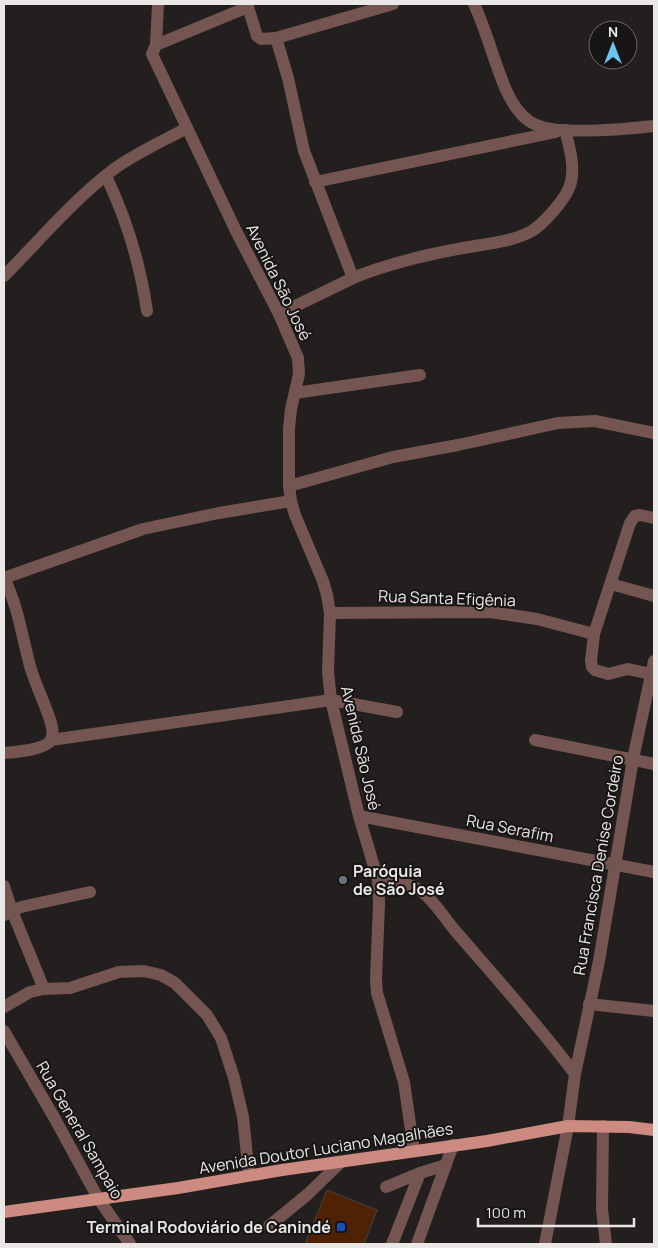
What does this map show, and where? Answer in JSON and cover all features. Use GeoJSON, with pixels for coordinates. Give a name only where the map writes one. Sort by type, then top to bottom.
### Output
{"type":"FeatureCollection","features":[{"type":"Feature","properties":{"kind":"main road","name":"Avenida Doutor Luciano Magalhães"},"geometry":{"type":"LineString","coordinates":[[4,1212],[178,1188],[568,1126],[603,1126],[654,1130]]}},
{"type":"Feature","properties":{"kind":"street"},"geometry":{"type":"LineString","coordinates":[[154,51],[158,4]]}},
{"type":"Feature","properties":{"kind":"street"},"geometry":{"type":"LineString","coordinates":[[154,51],[248,5],[257,36],[261,39],[276,38],[393,4]]}},
{"type":"Feature","properties":{"kind":"street"},"geometry":{"type":"LineString","coordinates":[[474,4],[507,93],[516,108],[529,121],[542,127],[565,130],[654,126]]}},
{"type":"Feature","properties":{"kind":"street"},"geometry":{"type":"LineString","coordinates":[[276,38],[288,78],[298,131],[315,182],[353,278]]}},
{"type":"Feature","properties":{"kind":"street","name":"Avenida São José"},"geometry":{"type":"LineString","coordinates":[[154,51],[236,231],[280,314],[298,358],[299,374],[289,428],[289,486],[291,501],[305,541],[323,581],[330,613],[328,672],[331,700],[359,816],[378,880],[380,904],[377,993],[404,1082],[414,1151]]}},
{"type":"Feature","properties":{"kind":"street"},"geometry":{"type":"LineString","coordinates":[[4,276],[78,201],[106,176],[134,156],[188,128]]}},
{"type":"Feature","properties":{"kind":"street"},"geometry":{"type":"LineString","coordinates":[[315,182],[565,130]]}},
{"type":"Feature","properties":{"kind":"street"},"geometry":{"type":"LineString","coordinates":[[280,314],[353,278],[384,266],[410,258],[521,236],[539,226],[563,198],[571,184],[573,173],[565,130]]}},
{"type":"Feature","properties":{"kind":"street"},"geometry":{"type":"LineString","coordinates":[[106,176],[132,237],[140,266],[147,311]]}},
{"type":"Feature","properties":{"kind":"street"},"geometry":{"type":"LineString","coordinates":[[296,393],[420,374]]}},
{"type":"Feature","properties":{"kind":"street"},"geometry":{"type":"LineString","coordinates":[[289,486],[393,457],[458,445],[558,422],[595,421],[654,433]]}},
{"type":"Feature","properties":{"kind":"street"},"geometry":{"type":"LineString","coordinates":[[51,740],[50,722],[31,669],[12,596],[4,578],[143,529],[291,501]]}},
{"type":"Feature","properties":{"kind":"street"},"geometry":{"type":"LineString","coordinates":[[651,674],[628,669],[608,674],[595,670],[591,662],[594,634],[633,518],[640,514],[654,518]]}},
{"type":"Feature","properties":{"kind":"street"},"geometry":{"type":"LineString","coordinates":[[611,584],[654,596]]}},
{"type":"Feature","properties":{"kind":"street","name":"Rua Santa Efigênia"},"geometry":{"type":"LineString","coordinates":[[330,613],[490,612],[563,625],[594,634]]}},
{"type":"Feature","properties":{"kind":"street","name":"Rua Francisca Denise Cordeiro"},"geometry":{"type":"LineString","coordinates":[[545,1244],[568,1126],[575,1074],[599,961],[633,759],[654,661]]}},
{"type":"Feature","properties":{"kind":"street"},"geometry":{"type":"LineString","coordinates":[[4,753],[38,748],[51,740],[331,700],[397,712]]}},
{"type":"Feature","properties":{"kind":"street"},"geometry":{"type":"LineString","coordinates":[[536,740],[654,764]]}},
{"type":"Feature","properties":{"kind":"street","name":"Rua Serafim"},"geometry":{"type":"LineString","coordinates":[[359,816],[654,872]]}},
{"type":"Feature","properties":{"kind":"street"},"geometry":{"type":"LineString","coordinates":[[378,880],[410,885],[421,891],[458,935],[477,954],[575,1074]]}},
{"type":"Feature","properties":{"kind":"street"},"geometry":{"type":"LineString","coordinates":[[4,886],[8,913],[44,989]]}},
{"type":"Feature","properties":{"kind":"street"},"geometry":{"type":"LineString","coordinates":[[8,913],[37,903],[90,892]]}},
{"type":"Feature","properties":{"kind":"street"},"geometry":{"type":"LineString","coordinates":[[4,1007],[30,992],[44,989],[70,988],[107,975],[131,970],[161,975],[180,988],[207,1015],[221,1038],[234,1078],[243,1117],[249,1176]]}},
{"type":"Feature","properties":{"kind":"street"},"geometry":{"type":"LineString","coordinates":[[589,1004],[654,1011]]}},
{"type":"Feature","properties":{"kind":"street","name":"Rua General Sampaio"},"geometry":{"type":"LineString","coordinates":[[4,1030],[98,1198],[130,1244]]}},
{"type":"Feature","properties":{"kind":"street"},"geometry":{"type":"LineString","coordinates":[[603,1126],[602,1209],[606,1244]]}},
{"type":"Feature","properties":{"kind":"street"},"geometry":{"type":"LineString","coordinates":[[417,1244],[453,1145]]}},
{"type":"Feature","properties":{"kind":"street"},"geometry":{"type":"LineString","coordinates":[[269,1226],[308,1194],[340,1162]]}},
{"type":"Feature","properties":{"kind":"street"},"geometry":{"type":"LineString","coordinates":[[386,1187],[420,1172],[446,1166]]}},
{"type":"Feature","properties":{"kind":"street"},"geometry":{"type":"LineString","coordinates":[[392,1244],[420,1172]]}},
{"type":"Feature","properties":{"kind":"building","name":"Terminal Rodoviário de Canindé"},"geometry":{"type":"Polygon","coordinates":[[[327,1190],[377,1210],[364,1244],[305,1244],[327,1190]]]}},
{"type":"Feature","properties":{"kind":"place","name":"Paróquia de São José"},"geometry":{"type":"Point","coordinates":[343,880]}},
{"type":"Feature","properties":{"kind":"place","name":"Terminal Rodoviário de Canindé"},"geometry":{"type":"Point","coordinates":[341,1227]}}]}
